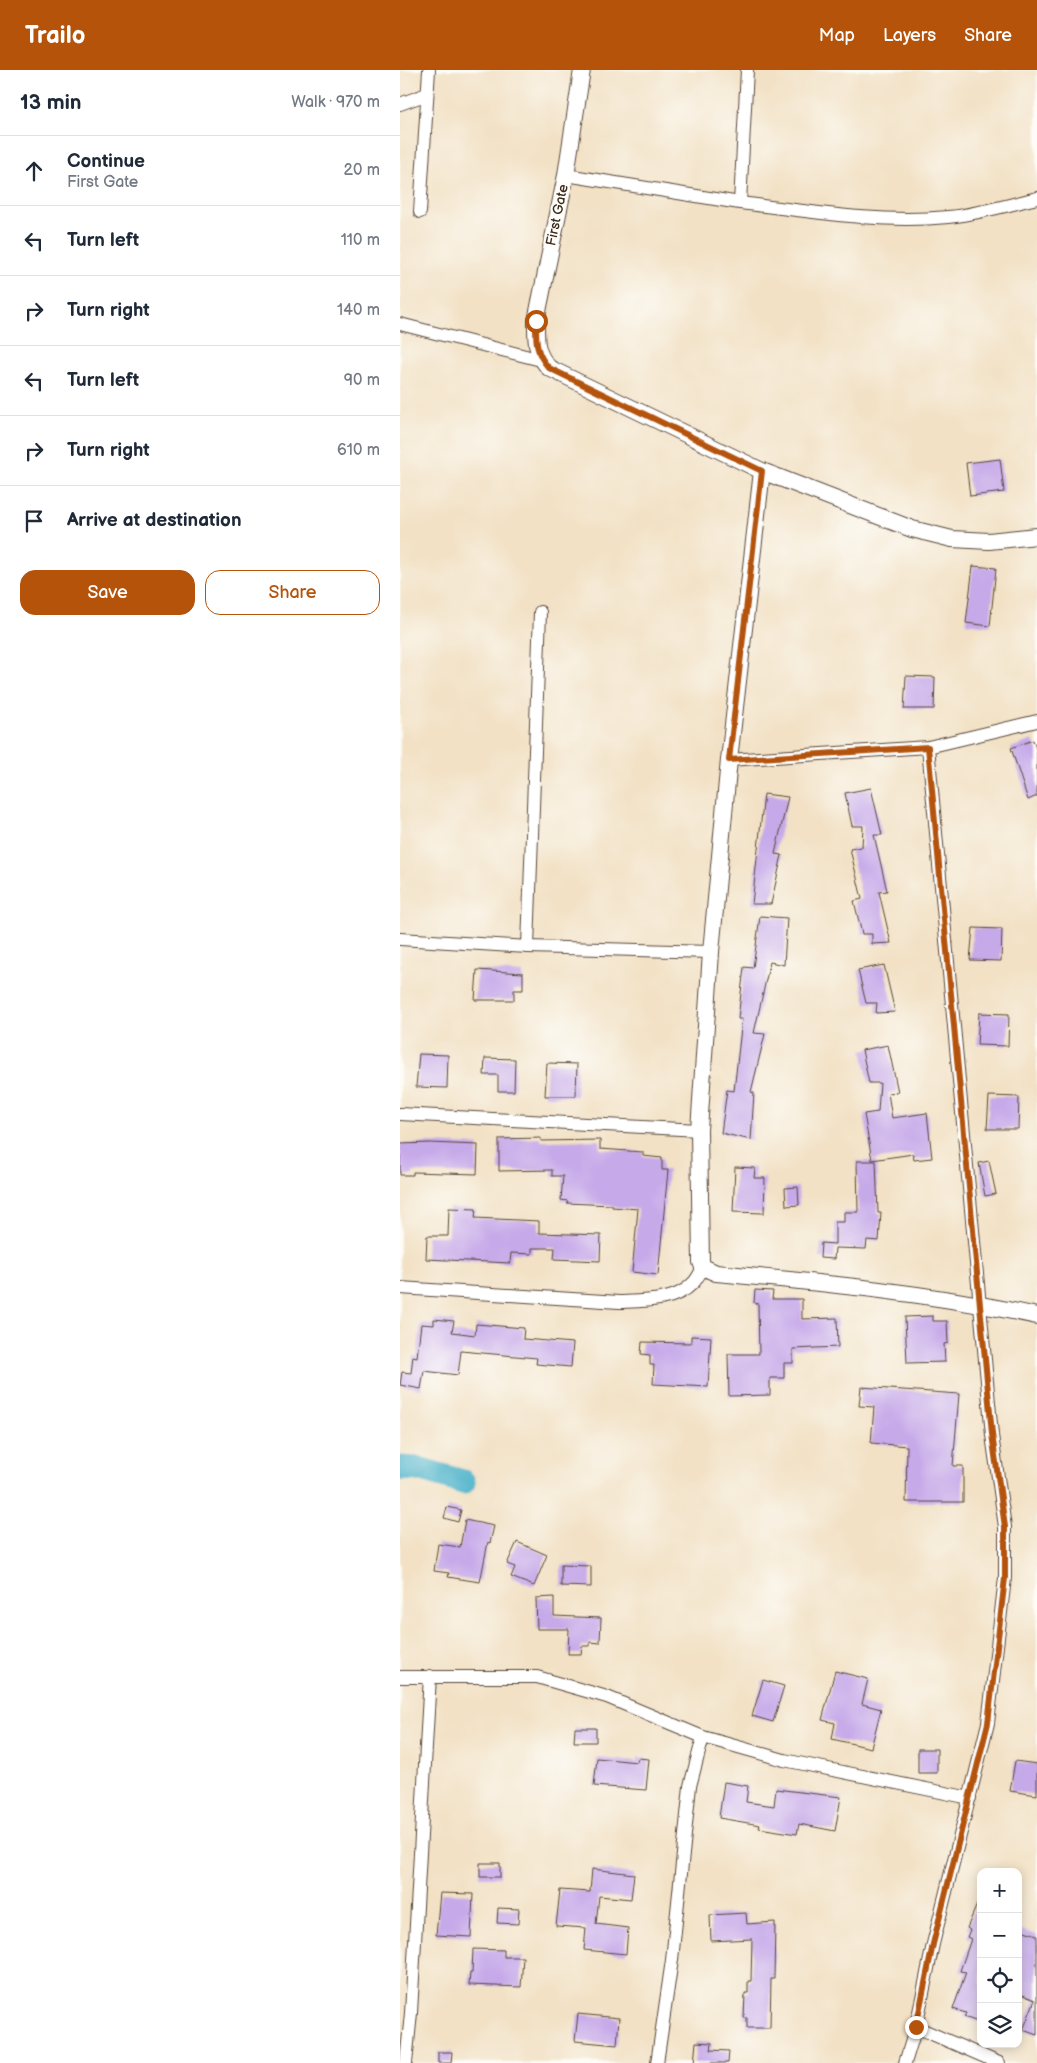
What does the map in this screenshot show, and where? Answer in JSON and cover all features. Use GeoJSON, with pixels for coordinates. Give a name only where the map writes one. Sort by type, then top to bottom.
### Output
{"type":"FeatureCollection","features":[{"type":"Feature","properties":{"kind":"street"},"geometry":{"type":"LineString","coordinates":[[420,212],[429,70]]}},
{"type":"Feature","properties":{"kind":"street","name":"First Gate"},"geometry":{"type":"LineString","coordinates":[[540,360],[536,342],[536,321],[566,175],[582,70]]}},
{"type":"Feature","properties":{"kind":"street"},"geometry":{"type":"LineString","coordinates":[[740,203],[747,70]]}},
{"type":"Feature","properties":{"kind":"street"},"geometry":{"type":"LineString","coordinates":[[400,104],[427,94]]}},
{"type":"Feature","properties":{"kind":"street"},"geometry":{"type":"LineString","coordinates":[[566,175],[740,203],[854,216],[948,217],[979,212],[1037,198]]}},
{"type":"Feature","properties":{"kind":"street"},"geometry":{"type":"LineString","coordinates":[[400,324],[540,360],[561,375],[762,471],[912,529],[952,539],[989,541],[1037,536]]}},
{"type":"Feature","properties":{"kind":"street"},"geometry":{"type":"LineString","coordinates":[[762,471],[729,760],[711,952],[699,1130],[699,1255],[703,1267],[716,1273],[894,1290],[980,1304],[1037,1316]]}},
{"type":"Feature","properties":{"kind":"street"},"geometry":{"type":"LineString","coordinates":[[528,947],[540,612]]}},
{"type":"Feature","properties":{"kind":"street"},"geometry":{"type":"LineString","coordinates":[[729,760],[928,747],[1037,721]]}},
{"type":"Feature","properties":{"kind":"street"},"geometry":{"type":"LineString","coordinates":[[905,2063],[916,2027],[933,1944],[988,1723],[1005,1578],[1005,1527],[992,1434],[928,747]]}},
{"type":"Feature","properties":{"kind":"street"},"geometry":{"type":"LineString","coordinates":[[400,939],[528,947],[711,952]]}},
{"type":"Feature","properties":{"kind":"street"},"geometry":{"type":"LineString","coordinates":[[400,1114],[699,1130]]}},
{"type":"Feature","properties":{"kind":"street"},"geometry":{"type":"LineString","coordinates":[[400,1288],[620,1302],[644,1301],[679,1294],[693,1284],[703,1267]]}},
{"type":"Feature","properties":{"kind":"street"},"geometry":{"type":"LineString","coordinates":[[406,2063],[412,2003],[430,1676]]}},
{"type":"Feature","properties":{"kind":"street"},"geometry":{"type":"LineString","coordinates":[[400,1677],[537,1677],[607,1697],[703,1737],[784,1760],[970,1798]]}},
{"type":"Feature","properties":{"kind":"street"},"geometry":{"type":"LineString","coordinates":[[657,2063],[672,1960],[690,1786],[703,1737]]}},
{"type":"Feature","properties":{"kind":"street"},"geometry":{"type":"LineString","coordinates":[[916,2027],[999,2063]]}},
{"type":"Feature","properties":{"kind":"building"},"geometry":{"type":"Polygon","coordinates":[[[1000,459],[1004,492],[970,496],[966,463],[1000,459]]]}},
{"type":"Feature","properties":{"kind":"building"},"geometry":{"type":"Polygon","coordinates":[[[973,566],[996,568],[990,626],[966,623],[973,566]]]}},
{"type":"Feature","properties":{"kind":"building"},"geometry":{"type":"Polygon","coordinates":[[[906,676],[935,677],[934,709],[904,709],[906,676]]]}},
{"type":"Feature","properties":{"kind":"building"},"geometry":{"type":"Polygon","coordinates":[[[1033,740],[1037,751],[1037,796],[1028,800],[1011,748],[1033,740]]]}},
{"type":"Feature","properties":{"kind":"building"},"geometry":{"type":"Polygon","coordinates":[[[871,788],[882,835],[874,835],[887,891],[879,892],[891,943],[872,944],[872,934],[862,934],[854,901],[862,899],[850,849],[862,847],[863,826],[852,826],[845,793],[871,788]]]}},
{"type":"Feature","properties":{"kind":"building"},"geometry":{"type":"Polygon","coordinates":[[[764,794],[788,797],[775,854],[782,855],[771,904],[752,904],[764,794]]]}},
{"type":"Feature","properties":{"kind":"building"},"geometry":{"type":"Polygon","coordinates":[[[760,916],[787,918],[784,965],[770,962],[754,1033],[765,1034],[751,1092],[754,1093],[751,1140],[721,1133],[727,1090],[734,1091],[742,1019],[738,1019],[744,967],[753,968],[760,916]]]}},
{"type":"Feature","properties":{"kind":"building"},"geometry":{"type":"Polygon","coordinates":[[[973,928],[1002,929],[1001,961],[970,960],[973,928]]]}},
{"type":"Feature","properties":{"kind":"building"},"geometry":{"type":"Polygon","coordinates":[[[884,965],[895,1012],[876,1013],[877,1003],[866,1003],[858,970],[884,965]]]}},
{"type":"Feature","properties":{"kind":"building"},"geometry":{"type":"Polygon","coordinates":[[[477,970],[523,973],[523,990],[514,990],[514,1000],[475,1000],[477,970]]]}},
{"type":"Feature","properties":{"kind":"building"},"geometry":{"type":"Polygon","coordinates":[[[979,1013],[1009,1014],[1008,1046],[977,1045],[979,1013]]]}},
{"type":"Feature","properties":{"kind":"building"},"geometry":{"type":"Polygon","coordinates":[[[888,1045],[898,1092],[888,1093],[892,1118],[927,1113],[932,1158],[914,1160],[913,1154],[872,1160],[864,1114],[878,1112],[880,1083],[869,1083],[862,1050],[888,1045]]]}},
{"type":"Feature","properties":{"kind":"building"},"geometry":{"type":"Polygon","coordinates":[[[419,1054],[448,1055],[447,1088],[416,1087],[419,1054]]]}},
{"type":"Feature","properties":{"kind":"building"},"geometry":{"type":"Polygon","coordinates":[[[485,1058],[515,1059],[514,1091],[498,1091],[498,1075],[484,1075],[485,1058]]]}},
{"type":"Feature","properties":{"kind":"building"},"geometry":{"type":"Polygon","coordinates":[[[547,1063],[577,1064],[576,1096],[545,1096],[547,1063]]]}},
{"type":"Feature","properties":{"kind":"building"},"geometry":{"type":"Polygon","coordinates":[[[989,1096],[1019,1097],[1018,1129],[987,1129],[989,1096]]]}},
{"type":"Feature","properties":{"kind":"building"},"geometry":{"type":"Polygon","coordinates":[[[541,1138],[541,1141],[600,1140],[600,1149],[643,1152],[643,1156],[662,1158],[662,1170],[668,1170],[658,1275],[632,1272],[638,1209],[612,1207],[612,1205],[567,1203],[568,1201],[561,1200],[563,1176],[552,1176],[552,1170],[499,1171],[499,1139],[541,1138]]]}},
{"type":"Feature","properties":{"kind":"building"},"geometry":{"type":"Polygon","coordinates":[[[400,1144],[478,1145],[477,1174],[413,1172],[413,1175],[400,1175],[400,1144]]]}},
{"type":"Feature","properties":{"kind":"building"},"geometry":{"type":"Polygon","coordinates":[[[857,1161],[876,1161],[878,1213],[881,1213],[879,1241],[867,1240],[866,1249],[835,1248],[834,1259],[820,1258],[821,1243],[835,1244],[835,1222],[844,1222],[844,1212],[858,1212],[857,1161]]]}},
{"type":"Feature","properties":{"kind":"building"},"geometry":{"type":"Polygon","coordinates":[[[989,1161],[996,1194],[985,1196],[979,1163],[989,1161]]]}},
{"type":"Feature","properties":{"kind":"building"},"geometry":{"type":"Polygon","coordinates":[[[735,1167],[755,1168],[754,1178],[765,1178],[764,1213],[733,1212],[735,1167]]]}},
{"type":"Feature","properties":{"kind":"building"},"geometry":{"type":"Polygon","coordinates":[[[798,1187],[799,1205],[786,1206],[785,1188],[798,1187]]]}},
{"type":"Feature","properties":{"kind":"building"},"geometry":{"type":"Polygon","coordinates":[[[449,1208],[476,1209],[475,1218],[539,1221],[539,1233],[601,1235],[600,1261],[554,1259],[555,1248],[532,1248],[532,1254],[511,1253],[510,1263],[426,1259],[427,1236],[448,1236],[449,1208]]]}},
{"type":"Feature","properties":{"kind":"building"},"geometry":{"type":"Polygon","coordinates":[[[755,1290],[773,1291],[772,1299],[802,1299],[802,1319],[837,1318],[838,1347],[793,1349],[793,1363],[784,1363],[784,1378],[770,1378],[770,1395],[729,1396],[728,1354],[759,1354],[758,1304],[754,1303],[755,1290]]]}},
{"type":"Feature","properties":{"kind":"building"},"geometry":{"type":"Polygon","coordinates":[[[933,1316],[933,1321],[947,1321],[948,1343],[944,1344],[945,1362],[907,1363],[905,1317],[933,1316]]]}},
{"type":"Feature","properties":{"kind":"building"},"geometry":{"type":"Polygon","coordinates":[[[434,1319],[454,1321],[452,1332],[475,1335],[476,1324],[524,1328],[523,1339],[573,1343],[571,1367],[536,1364],[537,1358],[461,1351],[458,1375],[424,1371],[421,1389],[400,1385],[402,1372],[411,1373],[413,1356],[417,1357],[421,1324],[434,1325],[434,1319]]]}},
{"type":"Feature","properties":{"kind":"building"},"geometry":{"type":"Polygon","coordinates":[[[691,1336],[711,1337],[708,1387],[653,1384],[654,1365],[650,1365],[650,1355],[641,1354],[642,1342],[691,1343],[691,1336]]]}},
{"type":"Feature","properties":{"kind":"building"},"geometry":{"type":"Polygon","coordinates":[[[861,1387],[959,1394],[953,1466],[963,1466],[963,1502],[906,1502],[907,1446],[871,1443],[874,1407],[859,1406],[861,1387]]]}},
{"type":"Feature","properties":{"kind":"building"},"geometry":{"type":"Polygon","coordinates":[[[447,1507],[461,1510],[458,1522],[444,1518],[447,1507]]]}},
{"type":"Feature","properties":{"kind":"building"},"geometry":{"type":"Polygon","coordinates":[[[465,1520],[494,1526],[490,1543],[488,1542],[480,1582],[448,1577],[449,1573],[434,1571],[438,1544],[460,1547],[465,1520]]]}},
{"type":"Feature","properties":{"kind":"building"},"geometry":{"type":"Polygon","coordinates":[[[517,1542],[547,1555],[534,1586],[511,1577],[515,1567],[507,1564],[517,1542]]]}},
{"type":"Feature","properties":{"kind":"building"},"geometry":{"type":"Polygon","coordinates":[[[561,1565],[591,1566],[591,1587],[561,1586],[561,1565]]]}},
{"type":"Feature","properties":{"kind":"building"},"geometry":{"type":"Polygon","coordinates":[[[554,1597],[554,1616],[601,1618],[600,1643],[590,1642],[590,1646],[582,1646],[581,1654],[568,1654],[569,1629],[537,1629],[536,1598],[554,1597]]]}},
{"type":"Feature","properties":{"kind":"building"},"geometry":{"type":"Polygon","coordinates":[[[835,1671],[868,1679],[862,1704],[881,1709],[871,1748],[832,1739],[835,1723],[822,1720],[835,1671]]]}},
{"type":"Feature","properties":{"kind":"building"},"geometry":{"type":"Polygon","coordinates":[[[763,1680],[784,1686],[773,1722],[752,1716],[763,1680]]]}},
{"type":"Feature","properties":{"kind":"building"},"geometry":{"type":"Polygon","coordinates":[[[575,1728],[596,1728],[596,1742],[574,1742],[575,1728]]]}},
{"type":"Feature","properties":{"kind":"building"},"geometry":{"type":"Polygon","coordinates":[[[918,1749],[937,1749],[937,1773],[918,1773],[918,1749]]]}},
{"type":"Feature","properties":{"kind":"building"},"geometry":{"type":"Polygon","coordinates":[[[597,1758],[637,1762],[638,1758],[649,1759],[646,1790],[594,1786],[597,1758]]]}},
{"type":"Feature","properties":{"kind":"building"},"geometry":{"type":"Polygon","coordinates":[[[1015,1761],[1037,1764],[1037,1795],[1010,1791],[1015,1761]]]}},
{"type":"Feature","properties":{"kind":"building"},"geometry":{"type":"Polygon","coordinates":[[[724,1782],[748,1786],[746,1802],[774,1806],[776,1789],[841,1797],[835,1831],[799,1824],[797,1834],[759,1828],[760,1825],[719,1818],[724,1782]]]}},
{"type":"Feature","properties":{"kind":"building"},"geometry":{"type":"Polygon","coordinates":[[[480,1863],[500,1863],[500,1877],[480,1877],[480,1863]]]}},
{"type":"Feature","properties":{"kind":"building"},"geometry":{"type":"Polygon","coordinates":[[[592,1869],[634,1874],[631,1899],[599,1896],[596,1924],[628,1928],[626,1954],[584,1950],[586,1928],[556,1926],[560,1890],[590,1892],[592,1869]]]}},
{"type":"Feature","properties":{"kind":"building"},"geometry":{"type":"Polygon","coordinates":[[[440,1893],[473,1894],[471,1937],[436,1935],[440,1893]]]}},
{"type":"Feature","properties":{"kind":"building"},"geometry":{"type":"Polygon","coordinates":[[[977,1904],[977,2022],[964,2017],[966,2013],[953,2009],[966,1972],[960,1971],[971,1939],[967,1937],[970,1930],[967,1928],[977,1904]]]}},
{"type":"Feature","properties":{"kind":"building"},"geometry":{"type":"Polygon","coordinates":[[[498,1908],[519,1909],[518,1924],[497,1923],[498,1908]]]}},
{"type":"Feature","properties":{"kind":"building"},"geometry":{"type":"Polygon","coordinates":[[[746,1913],[747,1924],[775,1922],[774,1979],[771,1979],[770,2028],[747,2028],[747,2018],[744,2018],[745,1993],[748,1993],[748,1981],[751,1981],[752,1939],[711,1941],[710,1915],[746,1913]]]}},
{"type":"Feature","properties":{"kind":"building"},"geometry":{"type":"Polygon","coordinates":[[[1022,1930],[1037,1935],[1037,2035],[1023,2030],[1035,2000],[1022,1995],[1022,1930]]]}},
{"type":"Feature","properties":{"kind":"building"},"geometry":{"type":"Polygon","coordinates":[[[473,1949],[504,1950],[504,1957],[523,1957],[521,1987],[469,1985],[470,1973],[472,1973],[473,1949]]]}},
{"type":"Feature","properties":{"kind":"building"},"geometry":{"type":"Polygon","coordinates":[[[578,2014],[619,2018],[617,2045],[575,2041],[578,2014]]]}},
{"type":"Feature","properties":{"kind":"building"},"geometry":{"type":"Polygon","coordinates":[[[696,2042],[712,2043],[711,2050],[729,2051],[728,2063],[694,2063],[696,2042]]]}},
{"type":"Feature","properties":{"kind":"building"},"geometry":{"type":"Polygon","coordinates":[[[438,2052],[452,2052],[451,2063],[438,2063],[438,2052]]]}},
{"type":"Feature","properties":{"kind":"waterway"},"geometry":{"type":"LineString","coordinates":[[400,1468],[418,1469],[463,1482]]}},
{"type":"Feature","properties":{"kind":"route"},"geometry":{"type":"LineString","coordinates":[[536,321],[536,342],[540,360],[549,368],[762,471],[729,760],[928,747],[992,1434],[1005,1527],[1005,1578],[988,1723],[933,1944],[916,2027]]}}]}
